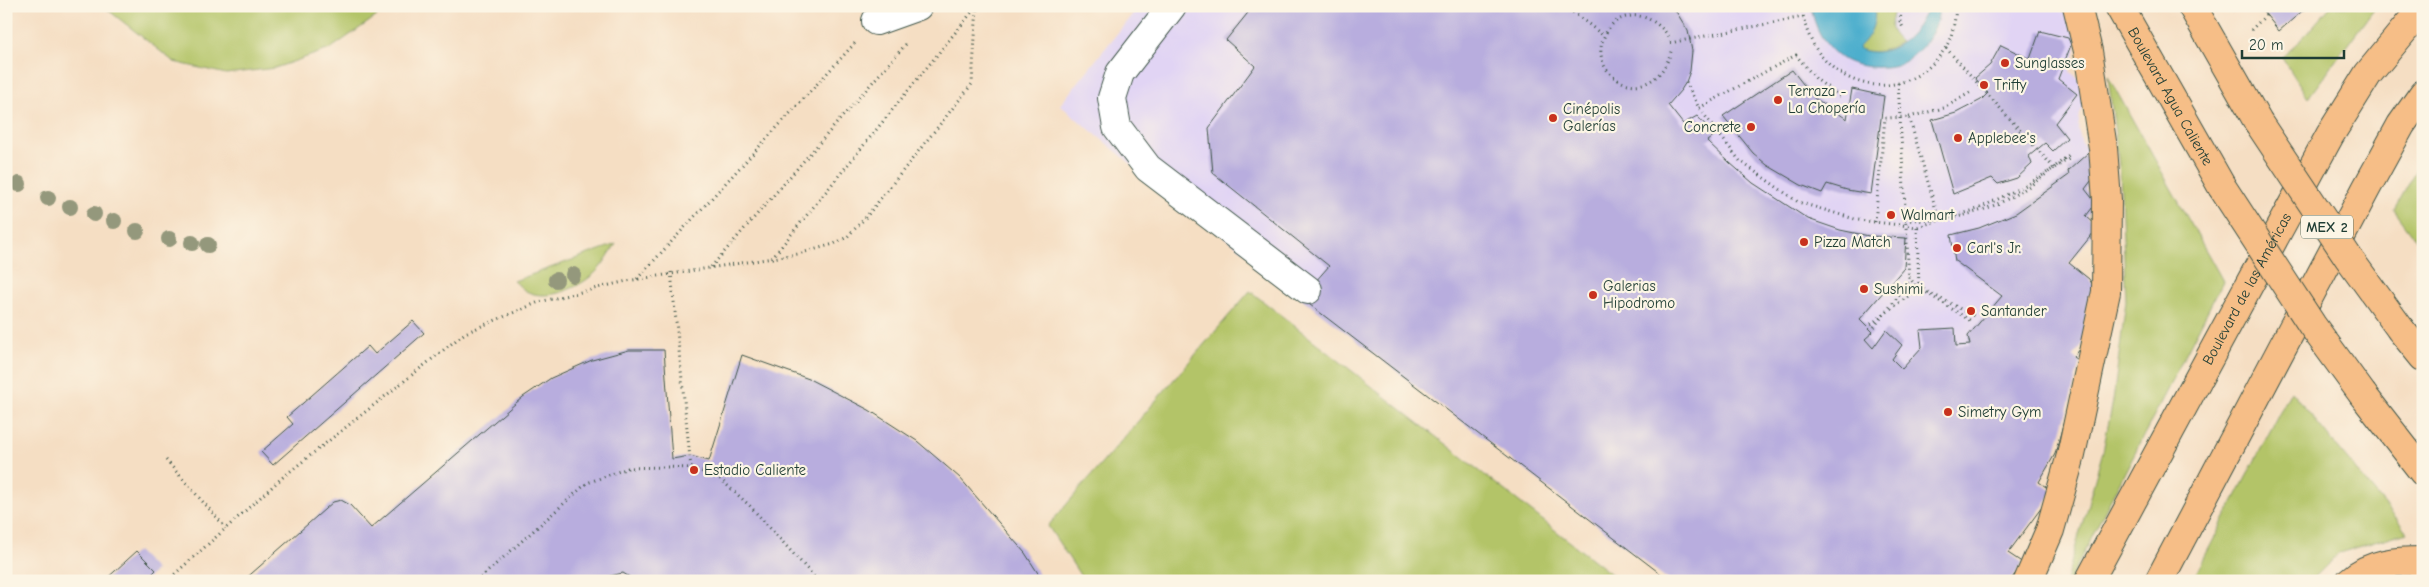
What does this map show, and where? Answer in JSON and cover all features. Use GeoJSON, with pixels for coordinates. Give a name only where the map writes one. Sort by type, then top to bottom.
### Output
{"type":"FeatureCollection","features":[{"type":"Feature","properties":{"kind":"main road"},"geometry":{"type":"LineString","coordinates":[[2028,581],[2050,530],[2071,456],[2106,292],[2107,200],[2103,148],[2088,51],[2078,6]]}},
{"type":"Feature","properties":{"kind":"main road","name":"Boulevard Agua Caliente"},"geometry":{"type":"LineString","coordinates":[[2118,6],[2222,187],[2312,325],[2362,395],[2423,472]]}},
{"type":"Feature","properties":{"kind":"main road","name":"Boulevard de las Américas"},"geometry":{"type":"LineString","coordinates":[[2089,581],[2330,134],[2368,74],[2423,7]]}},
{"type":"Feature","properties":{"kind":"main road","name":"MEX 2"},"geometry":{"type":"LineString","coordinates":[[2198,9],[2258,122],[2342,249],[2415,344]]}},
{"type":"Feature","properties":{"kind":"main road"},"geometry":{"type":"LineString","coordinates":[[2159,581],[2366,189],[2401,125],[2423,94]]}},
{"type":"Feature","properties":{"kind":"main road"},"geometry":{"type":"LineString","coordinates":[[2354,580],[2385,563],[2423,562]]}},
{"type":"Feature","properties":{"kind":"street"},"geometry":{"type":"LineString","coordinates":[[876,21],[918,6]]}},
{"type":"Feature","properties":{"kind":"street"},"geometry":{"type":"LineString","coordinates":[[1172,6],[1120,73],[1112,98],[1117,128],[1148,168],[1308,290]]}},
{"type":"Feature","properties":{"kind":"path"},"geometry":{"type":"LineString","coordinates":[[772,258],[977,6]]}},
{"type":"Feature","properties":{"kind":"path"},"geometry":{"type":"LineString","coordinates":[[167,581],[283,477],[465,333],[539,302],[671,272],[798,254],[834,244],[847,237],[866,217],[972,84],[977,6]]}},
{"type":"Feature","properties":{"kind":"path"},"geometry":{"type":"LineString","coordinates":[[1565,6],[1604,36]]}},
{"type":"Feature","properties":{"kind":"path"},"geometry":{"type":"LineString","coordinates":[[1802,6],[1804,28],[1815,51],[1832,69],[1855,81],[1880,85],[1898,82],[1927,69],[1946,48],[1954,28],[1956,6]]}},
{"type":"Feature","properties":{"kind":"path"},"geometry":{"type":"LineString","coordinates":[[1902,6],[1900,20],[1904,30]]}},
{"type":"Feature","properties":{"kind":"path"},"geometry":{"type":"LineString","coordinates":[[2251,30],[2266,15]]}},
{"type":"Feature","properties":{"kind":"path"},"geometry":{"type":"LineString","coordinates":[[1669,36],[1651,19],[1628,16],[1609,27],[1600,47],[1606,68],[1612,77],[1633,85],[1644,84],[1654,80],[1663,72],[1672,48]]}},
{"type":"Feature","properties":{"kind":"path"},"geometry":{"type":"LineString","coordinates":[[1670,43],[1803,17]]}},
{"type":"Feature","properties":{"kind":"path"},"geometry":{"type":"LineString","coordinates":[[637,279],[876,21]]}},
{"type":"Feature","properties":{"kind":"path"},"geometry":{"type":"LineString","coordinates":[[710,267],[908,42]]}},
{"type":"Feature","properties":{"kind":"path"},"geometry":{"type":"LineString","coordinates":[[1946,48],[2054,168]]}},
{"type":"Feature","properties":{"kind":"path"},"geometry":{"type":"LineString","coordinates":[[1699,108],[1796,55],[1816,79],[1842,98]]}},
{"type":"Feature","properties":{"kind":"path"},"geometry":{"type":"LineString","coordinates":[[1686,82],[1699,108],[1740,161],[1798,202],[1858,220],[1917,227],[1978,209],[2030,183],[2069,159]]}},
{"type":"Feature","properties":{"kind":"path"},"geometry":{"type":"LineString","coordinates":[[1898,82],[1909,276],[1907,285],[1872,326],[1920,288]]}},
{"type":"Feature","properties":{"kind":"path"},"geometry":{"type":"LineString","coordinates":[[1875,222],[1885,118],[1909,117],[1944,108],[1970,92]]}},
{"type":"Feature","properties":{"kind":"path"},"geometry":{"type":"LineString","coordinates":[[1909,117],[1939,220]]}},
{"type":"Feature","properties":{"kind":"path"},"geometry":{"type":"LineString","coordinates":[[1906,220],[1950,218],[1975,214],[2000,204],[2028,189],[2074,151]]}},
{"type":"Feature","properties":{"kind":"path"},"geometry":{"type":"LineString","coordinates":[[1917,227],[1920,288]]}},
{"type":"Feature","properties":{"kind":"path"},"geometry":{"type":"LineString","coordinates":[[671,272],[691,468]]}},
{"type":"Feature","properties":{"kind":"path"},"geometry":{"type":"LineString","coordinates":[[1909,276],[1915,285],[1976,317]]}},
{"type":"Feature","properties":{"kind":"path"},"geometry":{"type":"LineString","coordinates":[[1903,290],[1915,285]]}},
{"type":"Feature","properties":{"kind":"path"},"geometry":{"type":"LineString","coordinates":[[1920,288],[1971,320]]}},
{"type":"Feature","properties":{"kind":"path"},"geometry":{"type":"LineString","coordinates":[[166,460],[226,528]]}},
{"type":"Feature","properties":{"kind":"path"},"geometry":{"type":"LineString","coordinates":[[477,581],[587,483],[628,468],[691,468],[718,477],[750,506],[818,581]]}},
{"type":"Feature","properties":{"kind":"shaded area","name":"Galerias Hipodromo"},"geometry":{"type":"Polygon","coordinates":[[[1139,6],[2063,6],[2078,40],[2070,72],[2091,88],[2080,114],[2078,130],[2082,143],[2095,158],[2097,173],[2085,189],[2096,203],[2086,216],[2098,227],[2069,263],[2089,279],[2098,293],[2073,356],[2080,362],[2055,454],[2039,482],[2053,492],[2008,553],[2023,563],[2010,581],[1670,581],[1141,172],[1060,105],[1139,6]]]}},
{"type":"Feature","properties":{"kind":"green space"},"geometry":{"type":"Polygon","coordinates":[[[103,6],[384,6],[377,16],[330,49],[275,68],[226,74],[174,62],[103,6]]]}},
{"type":"Feature","properties":{"kind":"green space"},"geometry":{"type":"Polygon","coordinates":[[[1874,6],[1894,6],[1891,29],[1901,42],[1885,50],[1875,52],[1857,48],[1872,29],[1875,12],[1874,6]]]}},
{"type":"Feature","properties":{"kind":"green space"},"geometry":{"type":"Polygon","coordinates":[[[2331,6],[2376,6],[2308,98],[2282,57],[2298,43],[2331,6]]]}},
{"type":"Feature","properties":{"kind":"green space"},"geometry":{"type":"Polygon","coordinates":[[[2108,76],[2223,281],[2069,581],[2066,581],[2103,451],[2113,401],[2126,301],[2120,174],[2108,76]]]}},
{"type":"Feature","properties":{"kind":"green space"},"geometry":{"type":"Polygon","coordinates":[[[2423,159],[2423,249],[2394,210],[2423,159]]]}},
{"type":"Feature","properties":{"kind":"green space"},"geometry":{"type":"Polygon","coordinates":[[[616,244],[603,264],[592,276],[565,291],[544,295],[535,294],[524,290],[514,281],[616,244]]]}},
{"type":"Feature","properties":{"kind":"green space"},"geometry":{"type":"Polygon","coordinates":[[[1250,291],[1620,581],[1084,581],[1048,526],[1250,291]]]}},
{"type":"Feature","properties":{"kind":"green space"},"geometry":{"type":"Polygon","coordinates":[[[2291,391],[2407,532],[2339,553],[2311,581],[2192,581],[2291,391]]]}},
{"type":"Feature","properties":{"kind":"water"},"geometry":{"type":"Polygon","coordinates":[[[1811,6],[1874,6],[1875,12],[1872,29],[1858,48],[1873,52],[1888,50],[1902,42],[1916,29],[1929,8],[1938,8],[1938,12],[1936,24],[1932,32],[1913,56],[1896,65],[1871,67],[1847,61],[1830,48],[1817,29],[1811,6]]]}},
{"type":"Feature","properties":{"kind":"building","name":"Galerias Hipodromo"},"geometry":{"type":"Polygon","coordinates":[[[1248,6],[1669,6],[1677,13],[1688,31],[1692,51],[1690,71],[1686,82],[1668,105],[1683,124],[1697,116],[1715,135],[1707,141],[1730,163],[1753,183],[1808,219],[1840,230],[1869,236],[1906,238],[1904,268],[1860,319],[1873,332],[1865,339],[1873,348],[1886,330],[1902,345],[1892,359],[1902,369],[1922,347],[1920,330],[1955,328],[1956,346],[1970,345],[1968,336],[2002,296],[1955,261],[1951,235],[1979,228],[2016,213],[2069,175],[2068,171],[2089,152],[2095,158],[2097,173],[2085,189],[2096,203],[2086,216],[2098,227],[2069,263],[2089,279],[2098,293],[2082,345],[2073,357],[2080,362],[2055,454],[2039,482],[2053,492],[2008,553],[2023,563],[2010,581],[1670,581],[1301,298],[1329,266],[1213,173],[1209,128],[1255,66],[1226,40],[1251,9],[1248,6]]]}},
{"type":"Feature","properties":{"kind":"building"},"geometry":{"type":"Polygon","coordinates":[[[2259,6],[2308,6],[2279,31],[2259,6]]]}},
{"type":"Feature","properties":{"kind":"building"},"geometry":{"type":"Polygon","coordinates":[[[2040,31],[2068,38],[2071,45],[2058,79],[2077,94],[2055,123],[2067,138],[2053,151],[2045,143],[2029,156],[2032,164],[2017,178],[1998,184],[1992,178],[1953,194],[1932,120],[1956,113],[1981,100],[1988,93],[1975,78],[1990,65],[2001,45],[2030,59],[2040,31]]]}},
{"type":"Feature","properties":{"kind":"building"},"geometry":{"type":"Polygon","coordinates":[[[1792,70],[1814,98],[1847,119],[1852,89],[1884,96],[1871,194],[1827,184],[1822,193],[1801,185],[1767,165],[1753,153],[1723,116],[1792,70]]]}},
{"type":"Feature","properties":{"kind":"building"},"geometry":{"type":"Polygon","coordinates":[[[413,321],[424,333],[273,465],[261,452],[293,424],[287,417],[368,346],[375,354],[413,321]]]}},
{"type":"Feature","properties":{"kind":"building","name":"Estadio Caliente"},"geometry":{"type":"Polygon","coordinates":[[[629,350],[664,350],[672,459],[690,456],[709,461],[742,355],[809,379],[869,410],[917,441],[960,478],[1025,553],[1043,581],[636,581],[623,573],[606,577],[601,581],[243,581],[333,502],[341,500],[350,505],[371,528],[523,397],[551,378],[592,360],[629,350]]]}},
{"type":"Feature","properties":{"kind":"building"},"geometry":{"type":"Polygon","coordinates":[[[137,551],[156,570],[145,581],[104,581],[137,551]]]}},
{"type":"Feature","properties":{"kind":"place","name":"Sunglasses"},"geometry":{"type":"Point","coordinates":[2005,63]}},
{"type":"Feature","properties":{"kind":"place","name":"Trifty"},"geometry":{"type":"Point","coordinates":[1984,85]}},
{"type":"Feature","properties":{"kind":"place","name":"Terraza - La Chopería"},"geometry":{"type":"Point","coordinates":[1778,100]}},
{"type":"Feature","properties":{"kind":"place","name":"Cinépolis Galerías"},"geometry":{"type":"Point","coordinates":[1553,118]}},
{"type":"Feature","properties":{"kind":"place","name":"Concrete"},"geometry":{"type":"Point","coordinates":[1751,127]}},
{"type":"Feature","properties":{"kind":"place","name":"Applebee's"},"geometry":{"type":"Point","coordinates":[1958,138]}},
{"type":"Feature","properties":{"kind":"place","name":"Walmart"},"geometry":{"type":"Point","coordinates":[1891,215]}},
{"type":"Feature","properties":{"kind":"place","name":"Pizza Match"},"geometry":{"type":"Point","coordinates":[1804,242]}},
{"type":"Feature","properties":{"kind":"place","name":"Carl's Jr."},"geometry":{"type":"Point","coordinates":[1957,248]}},
{"type":"Feature","properties":{"kind":"place","name":"Sushimi"},"geometry":{"type":"Point","coordinates":[1864,289]}},
{"type":"Feature","properties":{"kind":"place","name":"Galerias Hipodromo"},"geometry":{"type":"Point","coordinates":[1593,295]}},
{"type":"Feature","properties":{"kind":"place","name":"Santander"},"geometry":{"type":"Point","coordinates":[1971,311]}},
{"type":"Feature","properties":{"kind":"place","name":"Simetry Gym"},"geometry":{"type":"Point","coordinates":[1948,412]}},
{"type":"Feature","properties":{"kind":"place","name":"Estadio Caliente"},"geometry":{"type":"Point","coordinates":[694,470]}}]}
